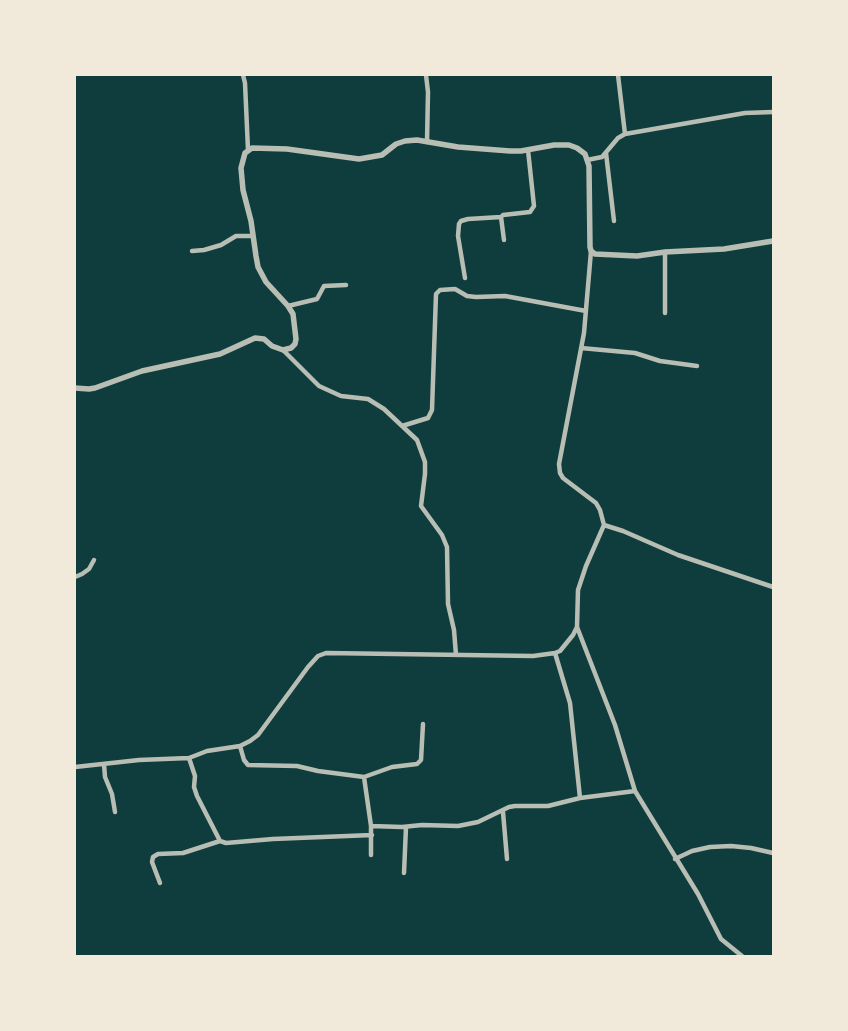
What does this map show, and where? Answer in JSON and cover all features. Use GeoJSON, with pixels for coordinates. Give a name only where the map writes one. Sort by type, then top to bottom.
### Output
{"type":"FeatureCollection","features":[{"type":"Feature","properties":{"kind":"street"},"geometry":{"type":"LineString","coordinates":[[243,75],[248,150],[243,158],[241,177],[261,275],[293,314],[295,344],[283,350]]}},
{"type":"Feature","properties":{"kind":"street"},"geometry":{"type":"LineString","coordinates":[[426,75],[428,142]]}},
{"type":"Feature","properties":{"kind":"street"},"geometry":{"type":"LineString","coordinates":[[618,75],[625,134]]}},
{"type":"Feature","properties":{"kind":"street"},"geometry":{"type":"LineString","coordinates":[[587,160],[602,157],[618,138],[625,134],[745,113],[773,112]]}},
{"type":"Feature","properties":{"kind":"street"},"geometry":{"type":"LineString","coordinates":[[75,767],[139,760],[189,758],[208,751],[240,746],[258,734],[308,667],[318,656],[326,653],[533,656],[560,651],[574,635],[577,627],[578,590],[604,525],[596,503],[563,478],[559,464],[581,348],[591,251],[589,166],[582,151],[568,145],[510,151],[458,147],[417,140],[396,144],[382,155],[359,159],[287,149],[257,148],[248,150]]}},
{"type":"Feature","properties":{"kind":"street"},"geometry":{"type":"LineString","coordinates":[[465,278],[458,236],[461,221],[530,212],[534,206],[528,150]]}},
{"type":"Feature","properties":{"kind":"street"},"geometry":{"type":"LineString","coordinates":[[606,153],[614,220]]}},
{"type":"Feature","properties":{"kind":"street"},"geometry":{"type":"LineString","coordinates":[[502,217],[504,240]]}},
{"type":"Feature","properties":{"kind":"street"},"geometry":{"type":"LineString","coordinates":[[192,251],[221,245],[236,236],[252,236]]}},
{"type":"Feature","properties":{"kind":"street"},"geometry":{"type":"LineString","coordinates":[[591,251],[594,254],[627,256],[724,249],[773,241]]}},
{"type":"Feature","properties":{"kind":"street"},"geometry":{"type":"LineString","coordinates":[[665,252],[665,313]]}},
{"type":"Feature","properties":{"kind":"street"},"geometry":{"type":"LineString","coordinates":[[288,306],[317,299],[324,286],[346,285]]}},
{"type":"Feature","properties":{"kind":"street"},"geometry":{"type":"LineString","coordinates":[[402,426],[428,418],[432,410],[436,294],[440,290],[455,289],[467,296],[476,297],[505,296],[586,311]]}},
{"type":"Feature","properties":{"kind":"street"},"geometry":{"type":"LineString","coordinates":[[75,388],[95,388],[142,371],[220,354],[255,338],[264,340],[272,346],[283,350],[319,386],[342,396],[368,399],[384,409],[417,440],[425,462],[422,510],[442,535],[447,546],[448,594],[456,655]]}},
{"type":"Feature","properties":{"kind":"street"},"geometry":{"type":"LineString","coordinates":[[581,348],[635,353],[660,361],[697,366]]}},
{"type":"Feature","properties":{"kind":"street"},"geometry":{"type":"LineString","coordinates":[[604,525],[623,531],[678,555],[773,587]]}},
{"type":"Feature","properties":{"kind":"street"},"geometry":{"type":"LineString","coordinates":[[75,577],[89,568],[94,560]]}},
{"type":"Feature","properties":{"kind":"street"},"geometry":{"type":"LineString","coordinates":[[577,627],[615,725],[635,791],[698,894],[721,939],[742,956]]}},
{"type":"Feature","properties":{"kind":"street"},"geometry":{"type":"LineString","coordinates":[[555,653],[570,703],[580,798]]}},
{"type":"Feature","properties":{"kind":"street"},"geometry":{"type":"LineString","coordinates":[[240,746],[244,760],[248,764],[297,766],[318,771],[364,777],[392,767],[418,764],[424,724]]}},
{"type":"Feature","properties":{"kind":"street"},"geometry":{"type":"LineString","coordinates":[[189,758],[195,776],[194,787],[197,796],[220,841]]}},
{"type":"Feature","properties":{"kind":"street"},"geometry":{"type":"LineString","coordinates":[[104,764],[105,777],[112,794],[115,812]]}},
{"type":"Feature","properties":{"kind":"street"},"geometry":{"type":"LineString","coordinates":[[364,777],[372,836],[371,855]]}},
{"type":"Feature","properties":{"kind":"street"},"geometry":{"type":"LineString","coordinates":[[371,826],[406,827],[422,825],[439,827],[468,825],[503,812],[509,807],[548,806],[580,798],[635,791]]}},
{"type":"Feature","properties":{"kind":"street"},"geometry":{"type":"LineString","coordinates":[[503,812],[507,859]]}},
{"type":"Feature","properties":{"kind":"street"},"geometry":{"type":"LineString","coordinates":[[404,873],[406,827]]}},
{"type":"Feature","properties":{"kind":"street"},"geometry":{"type":"LineString","coordinates":[[160,884],[152,862],[153,857],[158,854],[183,853],[220,841],[226,843],[273,839],[372,836]]}},
{"type":"Feature","properties":{"kind":"street"},"geometry":{"type":"LineString","coordinates":[[675,859],[692,851],[710,847],[731,846],[773,853]]}}]}
